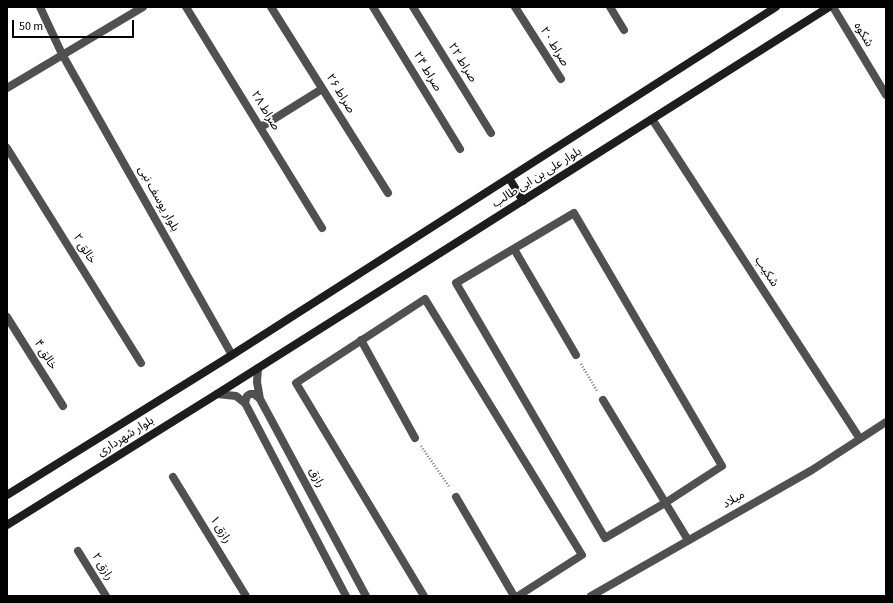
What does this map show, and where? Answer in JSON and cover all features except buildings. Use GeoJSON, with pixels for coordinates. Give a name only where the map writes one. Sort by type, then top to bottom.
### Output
{"type":"FeatureCollection","features":[{"type":"Feature","properties":{"kind":"main road","name":"بلوار علی بن ابی طالب"},"geometry":{"type":"LineString","coordinates":[[232,355],[776,7]]}},
{"type":"Feature","properties":{"kind":"main road","name":"بلوار علی بن ابی طالب"},"geometry":{"type":"LineString","coordinates":[[258,368],[829,7]]}},
{"type":"Feature","properties":{"kind":"main road"},"geometry":{"type":"LineString","coordinates":[[509,178],[523,201]]}},
{"type":"Feature","properties":{"kind":"main road","name":"بلوار شهرداری"},"geometry":{"type":"LineString","coordinates":[[7,495],[232,355]]}},
{"type":"Feature","properties":{"kind":"main road","name":"بلوار شهرداری"},"geometry":{"type":"LineString","coordinates":[[7,525],[258,368]]}},
{"type":"Feature","properties":{"kind":"street","name":"بلوار یوسف نبی"},"geometry":{"type":"LineString","coordinates":[[40,7],[62,54],[232,355]]}},
{"type":"Feature","properties":{"kind":"street"},"geometry":{"type":"LineString","coordinates":[[7,88],[143,7]]}},
{"type":"Feature","properties":{"kind":"street","name":"صراط ۲۸"},"geometry":{"type":"LineString","coordinates":[[186,7],[322,228]]}},
{"type":"Feature","properties":{"kind":"street","name":"صراط ۲۶"},"geometry":{"type":"LineString","coordinates":[[271,7],[388,193]]}},
{"type":"Feature","properties":{"kind":"street","name":"صراط ۲۴"},"geometry":{"type":"LineString","coordinates":[[374,7],[460,149]]}},
{"type":"Feature","properties":{"kind":"street","name":"صراط ۲۲"},"geometry":{"type":"LineString","coordinates":[[413,7],[491,132]]}},
{"type":"Feature","properties":{"kind":"street","name":"صراط ۲۰"},"geometry":{"type":"LineString","coordinates":[[515,7],[561,79]]}},
{"type":"Feature","properties":{"kind":"street"},"geometry":{"type":"LineString","coordinates":[[610,7],[624,30]]}},
{"type":"Feature","properties":{"kind":"street","name":"شکوه"},"geometry":{"type":"LineString","coordinates":[[833,7],[886,95]]}},
{"type":"Feature","properties":{"kind":"street"},"geometry":{"type":"LineString","coordinates":[[261,127],[322,89]]}},
{"type":"Feature","properties":{"kind":"street","name":"شکیب"},"geometry":{"type":"LineString","coordinates":[[652,119],[860,439]]}},
{"type":"Feature","properties":{"kind":"street","name":"خالق ۲"},"geometry":{"type":"LineString","coordinates":[[7,148],[141,363]]}},
{"type":"Feature","properties":{"kind":"street"},"geometry":{"type":"LineString","coordinates":[[574,213],[722,466],[665,503],[605,538],[456,284],[574,213]]}},
{"type":"Feature","properties":{"kind":"street"},"geometry":{"type":"LineString","coordinates":[[514,249],[576,355]]}},
{"type":"Feature","properties":{"kind":"street"},"geometry":{"type":"LineString","coordinates":[[424,596],[296,383],[425,299],[582,555],[518,596]]}},
{"type":"Feature","properties":{"kind":"street","name":"خالق ۴"},"geometry":{"type":"LineString","coordinates":[[7,317],[63,406]]}},
{"type":"Feature","properties":{"kind":"street"},"geometry":{"type":"LineString","coordinates":[[361,340],[415,438]]}},
{"type":"Feature","properties":{"kind":"street","name":"رازق"},"geometry":{"type":"LineString","coordinates":[[258,368],[257,382],[260,399],[366,596]]}},
{"type":"Feature","properties":{"kind":"street"},"geometry":{"type":"LineString","coordinates":[[217,394],[236,396],[245,405],[346,596]]}},
{"type":"Feature","properties":{"kind":"street"},"geometry":{"type":"LineString","coordinates":[[245,405],[245,399],[250,394],[254,394],[260,399]]}},
{"type":"Feature","properties":{"kind":"street"},"geometry":{"type":"LineString","coordinates":[[603,400],[688,540]]}},
{"type":"Feature","properties":{"kind":"street","name":"میلاد"},"geometry":{"type":"LineString","coordinates":[[591,596],[812,470],[886,422]]}},
{"type":"Feature","properties":{"kind":"street","name":"رازق ۱"},"geometry":{"type":"LineString","coordinates":[[173,477],[246,596]]}},
{"type":"Feature","properties":{"kind":"street"},"geometry":{"type":"LineString","coordinates":[[456,497],[514,596]]}},
{"type":"Feature","properties":{"kind":"street","name":"رازق ۲"},"geometry":{"type":"LineString","coordinates":[[78,551],[106,596]]}},
{"type":"Feature","properties":{"kind":"path"},"geometry":{"type":"LineString","coordinates":[[576,355],[603,400]]}},
{"type":"Feature","properties":{"kind":"path"},"geometry":{"type":"LineString","coordinates":[[415,438],[456,497]]}}]}
